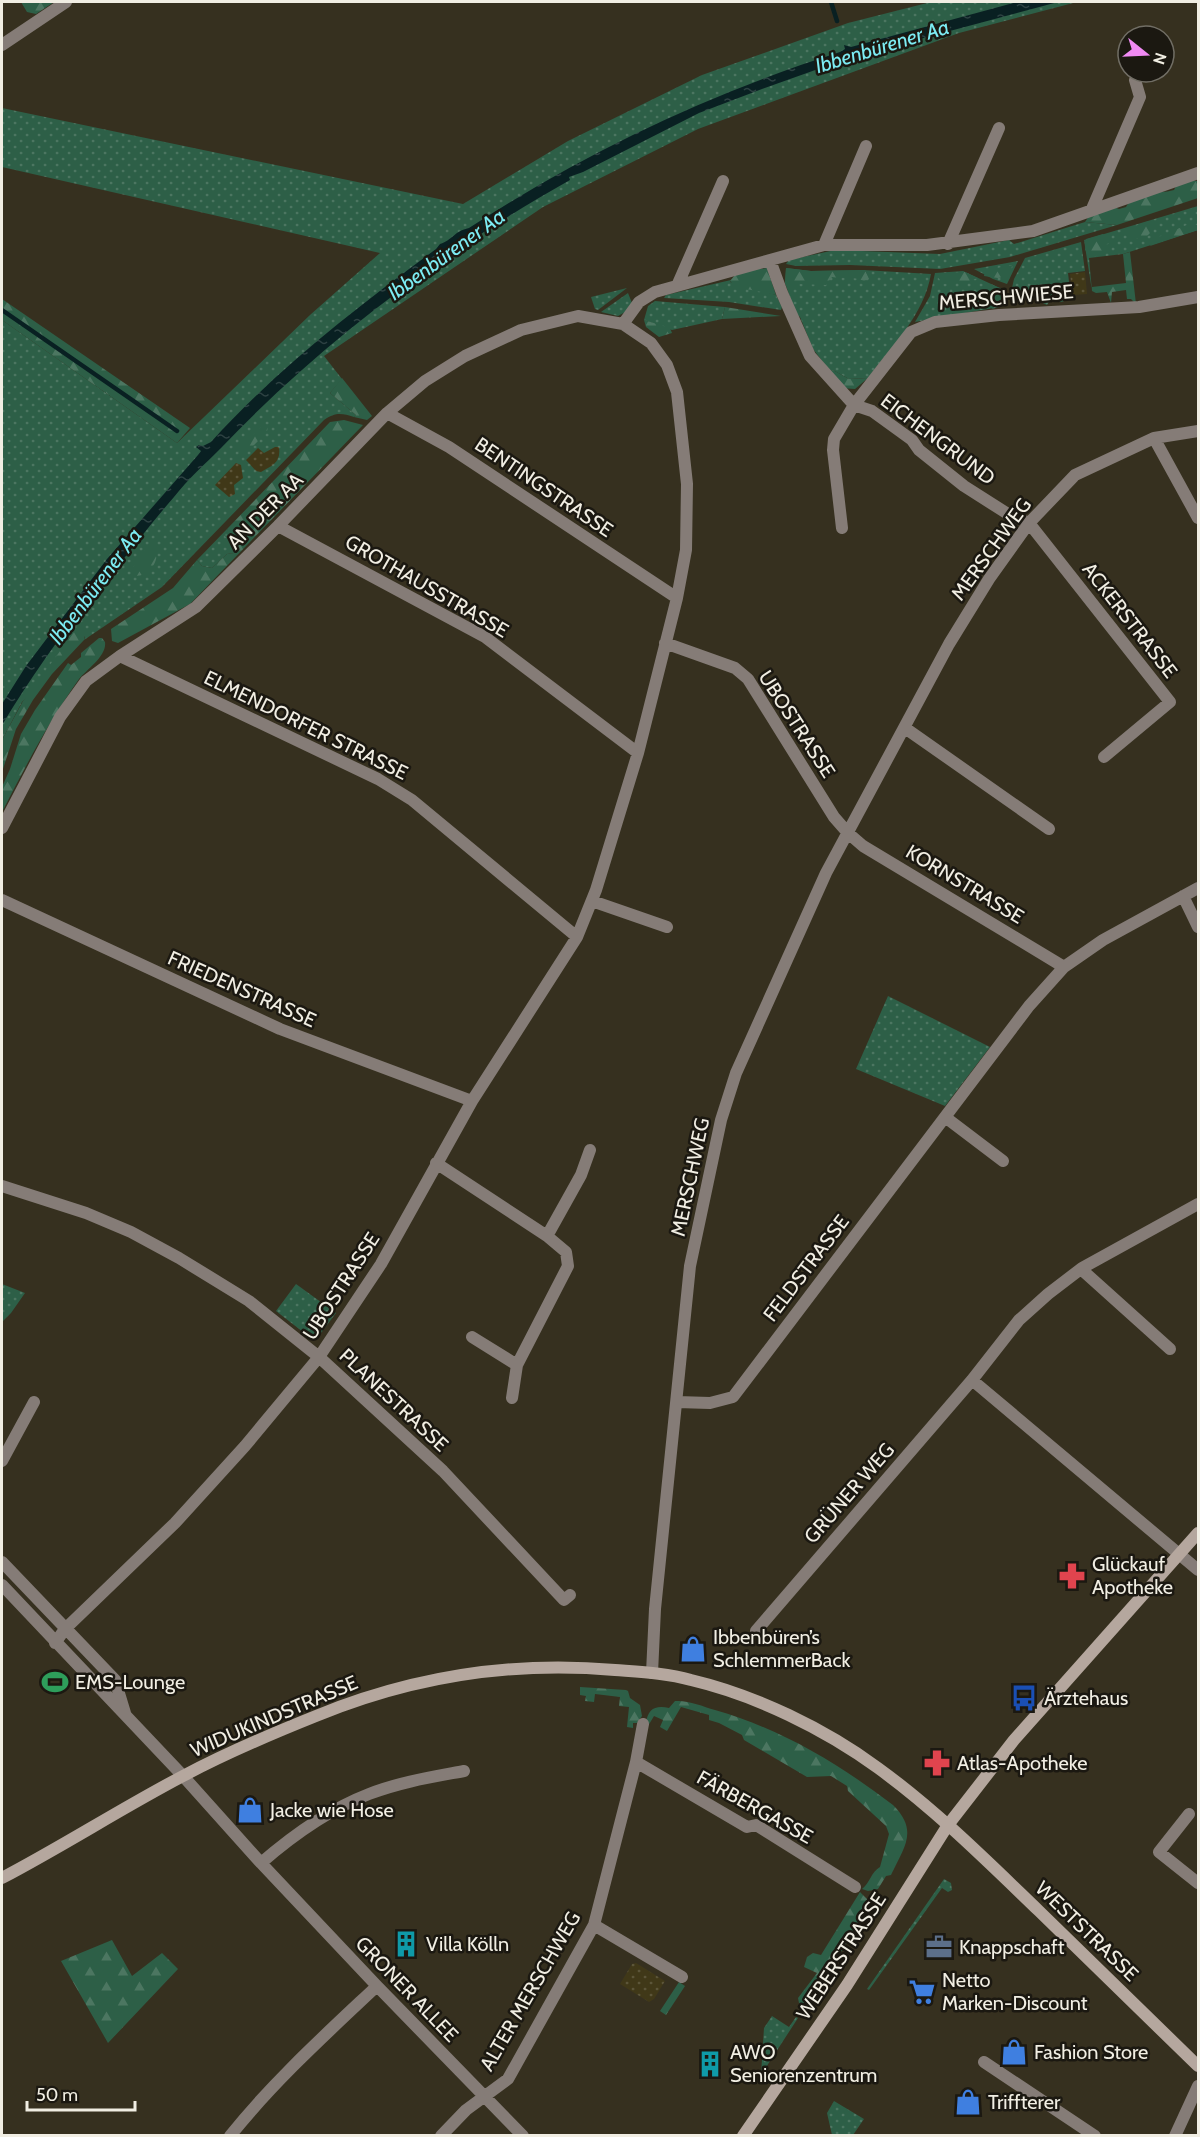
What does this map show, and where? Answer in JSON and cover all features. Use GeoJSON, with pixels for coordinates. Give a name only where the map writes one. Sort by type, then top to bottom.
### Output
{"type":"FeatureCollection","features":[{"type":"Feature","properties":{"kind":"main road","name":"WEBERSTRASSE"},"geometry":{"type":"LineString","coordinates":[[743,2136],[847,1985],[948,1825],[1014,1740],[1198,1533]]}},
{"type":"Feature","properties":{"kind":"main road","name":"WIDUKINDSTRASSE"},"geometry":{"type":"LineString","coordinates":[[2,1878],[183,1776],[318,1715],[380,1694],[448,1677],[535,1666],[589,1667],[652,1673],[689,1679],[730,1691],[832,1738],[878,1768],[948,1825]]}},
{"type":"Feature","properties":{"kind":"main road","name":"WESTSTRASSE"},"geometry":{"type":"LineString","coordinates":[[948,1825],[1198,2066]]}},
{"type":"Feature","properties":{"kind":"street"},"geometry":{"type":"LineString","coordinates":[[2,45],[66,2]]}},
{"type":"Feature","properties":{"kind":"street"},"geometry":{"type":"LineString","coordinates":[[1092,211],[1140,98],[1136,84]]}},
{"type":"Feature","properties":{"kind":"street"},"geometry":{"type":"LineString","coordinates":[[948,244],[999,128]]}},
{"type":"Feature","properties":{"kind":"street"},"geometry":{"type":"LineString","coordinates":[[824,244],[866,146]]}},
{"type":"Feature","properties":{"kind":"street"},"geometry":{"type":"LineString","coordinates":[[623,324],[639,302],[655,292],[824,244],[948,244],[1034,231],[1198,173]]}},
{"type":"Feature","properties":{"kind":"street"},"geometry":{"type":"LineString","coordinates":[[677,286],[723,181]]}},
{"type":"Feature","properties":{"kind":"street","name":"EICHENGRUND"},"geometry":{"type":"LineString","coordinates":[[770,260],[810,356],[854,405],[872,411],[912,440],[919,450],[964,486],[1008,514],[1029,524]]}},
{"type":"Feature","properties":{"kind":"street","name":"MERSCHWIESE"},"geometry":{"type":"LineString","coordinates":[[854,405],[911,332],[934,321],[1139,307],[1198,297]]}},
{"type":"Feature","properties":{"kind":"street","name":"AN DER AA"},"geometry":{"type":"LineString","coordinates":[[2,828],[60,717],[86,681],[196,607],[387,413],[425,381],[465,356],[521,330],[578,316],[623,324]]}},
{"type":"Feature","properties":{"kind":"street","name":"UBOSTRASSE"},"geometry":{"type":"LineString","coordinates":[[55,1643],[65,1629],[175,1523],[245,1446],[319,1357],[381,1264],[472,1101],[577,936],[592,901],[638,753],[677,598],[686,550],[687,484],[677,392],[667,365],[651,343],[623,324]]}},
{"type":"Feature","properties":{"kind":"street","name":"EICHENGRUND"},"geometry":{"type":"LineString","coordinates":[[842,528],[834,439],[854,405]]}},
{"type":"Feature","properties":{"kind":"street","name":"BENTINGSTRASSE"},"geometry":{"type":"LineString","coordinates":[[387,413],[449,447],[677,598]]}},
{"type":"Feature","properties":{"kind":"street","name":"MERSCHWEG"},"geometry":{"type":"LineString","coordinates":[[652,1673],[655,1609],[690,1266],[721,1120],[736,1073],[826,873],[949,644],[983,587],[1029,524],[1075,475],[1154,438],[1198,431]]}},
{"type":"Feature","properties":{"kind":"street"},"geometry":{"type":"LineString","coordinates":[[1154,438],[1198,518]]}},
{"type":"Feature","properties":{"kind":"street","name":"ACKERSTRASSE"},"geometry":{"type":"LineString","coordinates":[[1029,524],[1170,702],[1104,757]]}},
{"type":"Feature","properties":{"kind":"street","name":"GROTHAUSSTRASSE"},"geometry":{"type":"LineString","coordinates":[[278,526],[485,638],[638,753]]}},
{"type":"Feature","properties":{"kind":"street","name":"UBOSTRASSE"},"geometry":{"type":"LineString","coordinates":[[665,643],[735,668],[748,679],[834,817],[848,832]]}},
{"type":"Feature","properties":{"kind":"street","name":"ELMENDORFER STRASSE"},"geometry":{"type":"LineString","coordinates":[[120,657],[378,779],[412,800],[577,936]]}},
{"type":"Feature","properties":{"kind":"street"},"geometry":{"type":"LineString","coordinates":[[905,728],[1049,829]]}},
{"type":"Feature","properties":{"kind":"street","name":"KORNSTRASSE"},"geometry":{"type":"LineString","coordinates":[[848,832],[863,846],[1065,967]]}},
{"type":"Feature","properties":{"kind":"street","name":"FELDSTRASSE"},"geometry":{"type":"LineString","coordinates":[[676,1402],[710,1403],[733,1397],[1029,1006],[1065,967],[1104,940],[1198,888]]}},
{"type":"Feature","properties":{"kind":"street"},"geometry":{"type":"LineString","coordinates":[[1183,896],[1198,927]]}},
{"type":"Feature","properties":{"kind":"street","name":"FRIEDENSTRASSE"},"geometry":{"type":"LineString","coordinates":[[2,900],[280,1029],[472,1101]]}},
{"type":"Feature","properties":{"kind":"street"},"geometry":{"type":"LineString","coordinates":[[592,901],[667,927]]}},
{"type":"Feature","properties":{"kind":"street"},"geometry":{"type":"LineString","coordinates":[[945,1117],[1003,1161]]}},
{"type":"Feature","properties":{"kind":"street"},"geometry":{"type":"LineString","coordinates":[[547,1236],[581,1175],[590,1150]]}},
{"type":"Feature","properties":{"kind":"street"},"geometry":{"type":"LineString","coordinates":[[436,1163],[547,1236],[566,1252],[568,1266],[517,1365],[512,1398]]}},
{"type":"Feature","properties":{"kind":"street","name":"PLANESTRASSE"},"geometry":{"type":"LineString","coordinates":[[2,1186],[86,1213],[150,1242],[249,1301],[319,1357],[443,1472],[564,1600],[570,1595]]}},
{"type":"Feature","properties":{"kind":"street","name":"GRÜNER WEG"},"geometry":{"type":"LineString","coordinates":[[756,1631],[972,1380],[1020,1320],[1048,1294],[1081,1269],[1198,1204]]}},
{"type":"Feature","properties":{"kind":"street"},"geometry":{"type":"LineString","coordinates":[[1081,1269],[1170,1349]]}},
{"type":"Feature","properties":{"kind":"street"},"geometry":{"type":"LineString","coordinates":[[472,1337],[517,1365]]}},
{"type":"Feature","properties":{"kind":"street"},"geometry":{"type":"LineString","coordinates":[[972,1380],[1198,1569]]}},
{"type":"Feature","properties":{"kind":"street"},"geometry":{"type":"LineString","coordinates":[[2,1461],[34,1402]]}},
{"type":"Feature","properties":{"kind":"street","name":"GRONER ALLEE"},"geometry":{"type":"LineString","coordinates":[[2,1562],[115,1680],[127,1717]]}},
{"type":"Feature","properties":{"kind":"street","name":"GRONER ALLEE"},"geometry":{"type":"LineString","coordinates":[[2,1585],[377,1986],[523,2136]]}},
{"type":"Feature","properties":{"kind":"street","name":"ALTER MERSCHWEG"},"geometry":{"type":"LineString","coordinates":[[485,2098],[508,2079],[594,1925],[636,1762],[643,1724]]}},
{"type":"Feature","properties":{"kind":"street","name":"FÄRBERGASSE"},"geometry":{"type":"LineString","coordinates":[[636,1762],[747,1827],[756,1825],[855,1887]]}},
{"type":"Feature","properties":{"kind":"street"},"geometry":{"type":"LineString","coordinates":[[261,1863],[305,1828],[368,1794],[406,1782],[464,1771]]}},
{"type":"Feature","properties":{"kind":"street"},"geometry":{"type":"LineString","coordinates":[[1189,1814],[1160,1852],[1198,1883]]}},
{"type":"Feature","properties":{"kind":"street"},"geometry":{"type":"LineString","coordinates":[[594,1925],[682,1977]]}},
{"type":"Feature","properties":{"kind":"street"},"geometry":{"type":"LineString","coordinates":[[231,2136],[248,2113],[287,2072],[377,1986]]}},
{"type":"Feature","properties":{"kind":"street"},"geometry":{"type":"LineString","coordinates":[[984,2062],[1095,2136]]}},
{"type":"Feature","properties":{"kind":"street"},"geometry":{"type":"LineString","coordinates":[[1175,2136],[1198,2086]]}},
{"type":"Feature","properties":{"kind":"street"},"geometry":{"type":"LineString","coordinates":[[441,2136],[466,2110],[485,2098]]}},
{"type":"Feature","properties":{"kind":"green space"},"geometry":{"type":"Polygon","coordinates":[[[21,2],[54,2],[36,14],[27,12],[21,2]]]}},
{"type":"Feature","properties":{"kind":"green space"},"geometry":{"type":"Polygon","coordinates":[[[931,2],[1077,2],[959,33],[698,129],[543,207],[324,356],[342,379],[330,393],[356,415],[354,417],[335,414],[324,420],[162,587],[84,640],[85,636],[22,702],[2,740],[2,320],[177,443],[310,315],[380,253],[2,167],[2,108],[463,204],[568,141],[702,75],[848,23],[931,2]]]}},
{"type":"Feature","properties":{"kind":"green space"},"geometry":{"type":"Polygon","coordinates":[[[1183,179],[1197,181],[1198,198],[1117,225],[1085,222],[1089,216],[1114,207],[1119,209],[1126,207],[1136,197],[1174,190],[1178,182],[1183,179]]]}},
{"type":"Feature","properties":{"kind":"green space"},"geometry":{"type":"Polygon","coordinates":[[[1198,206],[1198,230],[1123,254],[1089,258],[1092,291],[1084,240],[1198,206]]]}},
{"type":"Feature","properties":{"kind":"green space"},"geometry":{"type":"Polygon","coordinates":[[[1151,221],[1153,230],[1147,236],[1131,240],[1127,237],[1129,228],[1151,221]]]}},
{"type":"Feature","properties":{"kind":"green space"},"geometry":{"type":"Polygon","coordinates":[[[1085,222],[1117,225],[1010,257],[940,269],[786,264],[789,260],[835,250],[940,254],[1009,240],[1014,244],[1085,222]]]}},
{"type":"Feature","properties":{"kind":"green space"},"geometry":{"type":"Polygon","coordinates":[[[1189,224],[1198,225],[1198,230],[1150,246],[1156,238],[1189,224]]]}},
{"type":"Feature","properties":{"kind":"green space"},"geometry":{"type":"Polygon","coordinates":[[[1103,234],[1110,242],[1103,247],[1105,253],[1093,257],[1085,250],[1086,239],[1103,234]]]}},
{"type":"Feature","properties":{"kind":"green space"},"geometry":{"type":"Polygon","coordinates":[[[1081,242],[1085,271],[1068,273],[1071,299],[1049,302],[1047,305],[1012,288],[1025,258],[1081,242]]]}},
{"type":"Feature","properties":{"kind":"green space"},"geometry":{"type":"Polygon","coordinates":[[[1130,252],[1136,304],[1131,299],[1127,299],[1126,290],[1112,292],[1111,303],[1107,292],[1092,291],[1092,287],[1126,283],[1123,254],[1130,252]]]}},
{"type":"Feature","properties":{"kind":"green space"},"geometry":{"type":"Polygon","coordinates":[[[1018,261],[1007,284],[974,269],[1018,261]]]}},
{"type":"Feature","properties":{"kind":"green space"},"geometry":{"type":"Polygon","coordinates":[[[1012,266],[1010,275],[998,278],[984,276],[985,271],[1012,266]]]}},
{"type":"Feature","properties":{"kind":"green space"},"geometry":{"type":"Polygon","coordinates":[[[755,267],[767,268],[776,295],[736,287],[730,281],[735,275],[755,267]]]}},
{"type":"Feature","properties":{"kind":"green space"},"geometry":{"type":"Polygon","coordinates":[[[786,268],[811,271],[863,270],[931,274],[922,303],[897,342],[868,378],[849,379],[833,370],[830,371],[813,349],[800,317],[796,314],[785,283],[786,268]]]}},
{"type":"Feature","properties":{"kind":"green space"},"geometry":{"type":"Polygon","coordinates":[[[786,268],[811,271],[865,270],[869,279],[864,281],[832,277],[826,285],[799,284],[793,289],[788,289],[785,283],[786,268]]]}},
{"type":"Feature","properties":{"kind":"green space"},"geometry":{"type":"Polygon","coordinates":[[[963,271],[1002,289],[1002,300],[999,307],[915,322],[930,296],[935,273],[963,271]]]}},
{"type":"Feature","properties":{"kind":"green space"},"geometry":{"type":"Polygon","coordinates":[[[965,272],[978,278],[966,282],[943,284],[937,276],[941,273],[965,272]]]}},
{"type":"Feature","properties":{"kind":"green space"},"geometry":{"type":"Polygon","coordinates":[[[731,280],[730,282],[776,295],[782,307],[781,310],[729,302],[664,298],[666,295],[731,280]]]}},
{"type":"Feature","properties":{"kind":"green space"},"geometry":{"type":"Polygon","coordinates":[[[985,284],[1002,289],[1002,300],[999,307],[992,309],[985,284]]]}},
{"type":"Feature","properties":{"kind":"green space"},"geometry":{"type":"Polygon","coordinates":[[[627,288],[598,310],[595,309],[591,297],[627,288]]]}},
{"type":"Feature","properties":{"kind":"green space"},"geometry":{"type":"Polygon","coordinates":[[[628,293],[632,303],[627,311],[618,316],[601,312],[628,293]]]}},
{"type":"Feature","properties":{"kind":"green space"},"geometry":{"type":"Polygon","coordinates":[[[2,299],[190,428],[177,443],[2,320],[2,299]]]}},
{"type":"Feature","properties":{"kind":"green space"},"geometry":{"type":"Polygon","coordinates":[[[655,301],[725,307],[722,319],[672,330],[644,320],[648,306],[655,301]]]}},
{"type":"Feature","properties":{"kind":"green space"},"geometry":{"type":"Polygon","coordinates":[[[725,307],[781,316],[722,319],[725,307]]]}},
{"type":"Feature","properties":{"kind":"green space"},"geometry":{"type":"Polygon","coordinates":[[[644,320],[670,328],[672,333],[659,337],[646,327],[644,320]]]}},
{"type":"Feature","properties":{"kind":"green space"},"geometry":{"type":"Polygon","coordinates":[[[833,370],[849,379],[868,378],[855,389],[841,388],[830,371],[833,370]]]}},
{"type":"Feature","properties":{"kind":"green space"},"geometry":{"type":"Polygon","coordinates":[[[342,378],[372,416],[367,420],[354,417],[356,415],[330,393],[342,378]]]}},
{"type":"Feature","properties":{"kind":"green space"},"geometry":{"type":"Polygon","coordinates":[[[344,420],[363,425],[190,604],[118,643],[112,641],[111,629],[173,588],[197,560],[202,566],[212,568],[227,554],[234,553],[232,543],[225,536],[228,528],[330,422],[344,420]]]}},
{"type":"Feature","properties":{"kind":"green space"},"geometry":{"type":"Polygon","coordinates":[[[264,424],[268,425],[267,432],[247,452],[239,452],[237,450],[264,424]]]}},
{"type":"Feature","properties":{"kind":"green space"},"geometry":{"type":"Polygon","coordinates":[[[228,528],[226,536],[232,543],[234,553],[227,554],[212,568],[202,566],[197,560],[228,528]]]}},
{"type":"Feature","properties":{"kind":"green space"},"geometry":{"type":"Polygon","coordinates":[[[154,546],[156,557],[152,567],[143,574],[133,575],[131,570],[146,549],[154,546]]]}},
{"type":"Feature","properties":{"kind":"green space"},"geometry":{"type":"Polygon","coordinates":[[[83,629],[84,640],[52,674],[16,729],[2,772],[2,740],[23,701],[75,631],[83,629]]]}},
{"type":"Feature","properties":{"kind":"green space"},"geometry":{"type":"Polygon","coordinates":[[[99,638],[105,642],[103,652],[79,679],[58,711],[2,812],[2,787],[21,734],[68,663],[71,665],[81,657],[81,653],[99,638]]]}},
{"type":"Feature","properties":{"kind":"green space"},"geometry":{"type":"Polygon","coordinates":[[[888,996],[990,1047],[945,1106],[856,1069],[888,996]]]}},
{"type":"Feature","properties":{"kind":"green space"},"geometry":{"type":"Polygon","coordinates":[[[2,1284],[25,1293],[2,1322],[2,1284]]]}},
{"type":"Feature","properties":{"kind":"green space"},"geometry":{"type":"Polygon","coordinates":[[[296,1284],[336,1313],[318,1337],[312,1339],[276,1311],[296,1284]]]}},
{"type":"Feature","properties":{"kind":"green space"},"geometry":{"type":"Polygon","coordinates":[[[580,1687],[626,1690],[630,1698],[640,1705],[642,1716],[637,1723],[633,1723],[633,1728],[627,1727],[629,1707],[619,1706],[620,1697],[595,1694],[594,1702],[585,1701],[586,1696],[580,1695],[580,1687]]]}},
{"type":"Feature","properties":{"kind":"green space"},"geometry":{"type":"Polygon","coordinates":[[[675,1701],[685,1701],[739,1718],[786,1737],[830,1761],[893,1805],[905,1823],[907,1839],[891,1875],[886,1876],[878,1889],[868,1891],[862,1889],[880,1867],[889,1834],[886,1826],[848,1791],[847,1786],[831,1776],[807,1777],[744,1740],[742,1735],[709,1720],[709,1715],[681,1707],[667,1731],[660,1727],[663,1720],[654,1716],[648,1726],[646,1723],[650,1711],[660,1707],[669,1708],[675,1701]]]}},
{"type":"Feature","properties":{"kind":"green space"},"geometry":{"type":"Polygon","coordinates":[[[944,1879],[951,1883],[952,1890],[948,1892],[942,1888],[869,1990],[867,1989],[944,1879]]]}},
{"type":"Feature","properties":{"kind":"green space"},"geometry":{"type":"Polygon","coordinates":[[[860,1892],[867,1899],[869,1907],[808,2005],[804,2006],[799,2003],[798,1998],[817,1973],[804,1967],[807,1957],[813,1953],[821,1955],[860,1892]]]}},
{"type":"Feature","properties":{"kind":"green space"},"geometry":{"type":"Polygon","coordinates":[[[112,1940],[132,1976],[162,1953],[178,1969],[108,2043],[61,1961],[112,1940]]]}},
{"type":"Feature","properties":{"kind":"green space"},"geometry":{"type":"Polygon","coordinates":[[[679,1982],[685,1986],[666,2015],[660,2011],[679,1982]]]}},
{"type":"Feature","properties":{"kind":"green space"},"geometry":{"type":"Polygon","coordinates":[[[772,2016],[789,2027],[796,2017],[798,2018],[761,2075],[764,2028],[772,2016]]]}},
{"type":"Feature","properties":{"kind":"green space"},"geometry":{"type":"Polygon","coordinates":[[[834,2101],[864,2119],[853,2135],[832,2135],[827,2113],[834,2101]]]}},
{"type":"Feature","properties":{"kind":"sand"},"geometry":{"type":"Polygon","coordinates":[[[1085,272],[1087,294],[1073,295],[1070,274],[1085,272]]]}},
{"type":"Feature","properties":{"kind":"sand"},"geometry":{"type":"Polygon","coordinates":[[[279,447],[279,457],[261,472],[256,471],[246,460],[258,448],[264,453],[279,447]]]}},
{"type":"Feature","properties":{"kind":"sand"},"geometry":{"type":"Polygon","coordinates":[[[236,463],[241,465],[243,478],[234,485],[235,494],[229,497],[215,485],[236,463]]]}},
{"type":"Feature","properties":{"kind":"sand"},"geometry":{"type":"Polygon","coordinates":[[[636,1963],[665,1981],[654,1999],[649,2002],[620,1984],[632,1964],[636,1963]]]}},
{"type":"Feature","properties":{"kind":"water","name":"Ibbenbürener Aa"},"geometry":{"type":"Polygon","coordinates":[[[1017,2],[1058,2],[849,58],[699,113],[569,177],[570,180],[475,238],[385,301],[300,371],[191,478],[95,592],[34,675],[2,725],[2,704],[26,666],[107,559],[198,455],[201,451],[196,447],[211,442],[291,364],[347,316],[440,244],[602,150],[695,106],[840,52],[845,49],[844,45],[851,47],[1017,2]]]}},
{"type":"Feature","properties":{"kind":"waterway"},"geometry":{"type":"LineString","coordinates":[[831,2],[837,21]]}},
{"type":"Feature","properties":{"kind":"waterway"},"geometry":{"type":"LineString","coordinates":[[2,310],[177,431]]}},
{"type":"Feature","properties":{"kind":"place","name":"Glückauf Apotheke"},"geometry":{"type":"Point","coordinates":[1072,1576]}},
{"type":"Feature","properties":{"kind":"place","name":"Ibbenbüren’s SchlemmerBack"},"geometry":{"type":"Point","coordinates":[693,1649]}},
{"type":"Feature","properties":{"kind":"place","name":"EMS-Lounge"},"geometry":{"type":"Point","coordinates":[55,1682]}},
{"type":"Feature","properties":{"kind":"place","name":"Ärztehaus"},"geometry":{"type":"Point","coordinates":[1024,1698]}},
{"type":"Feature","properties":{"kind":"place","name":"Atlas-Apotheke"},"geometry":{"type":"Point","coordinates":[937,1763]}},
{"type":"Feature","properties":{"kind":"place","name":"Jacke wie Hose"},"geometry":{"type":"Point","coordinates":[250,1810]}},
{"type":"Feature","properties":{"kind":"place","name":"Villa Kölln"},"geometry":{"type":"Point","coordinates":[406,1944]}},
{"type":"Feature","properties":{"kind":"place","name":"Knappschaft"},"geometry":{"type":"Point","coordinates":[939,1947]}},
{"type":"Feature","properties":{"kind":"place","name":"Netto Marken-Discount"},"geometry":{"type":"Point","coordinates":[922,1992]}},
{"type":"Feature","properties":{"kind":"place","name":"Fashion Store"},"geometry":{"type":"Point","coordinates":[1014,2052]}},
{"type":"Feature","properties":{"kind":"place","name":"AWO Seniorenzentrum"},"geometry":{"type":"Point","coordinates":[710,2064]}},
{"type":"Feature","properties":{"kind":"place","name":"Triffterer"},"geometry":{"type":"Point","coordinates":[968,2102]}}]}
